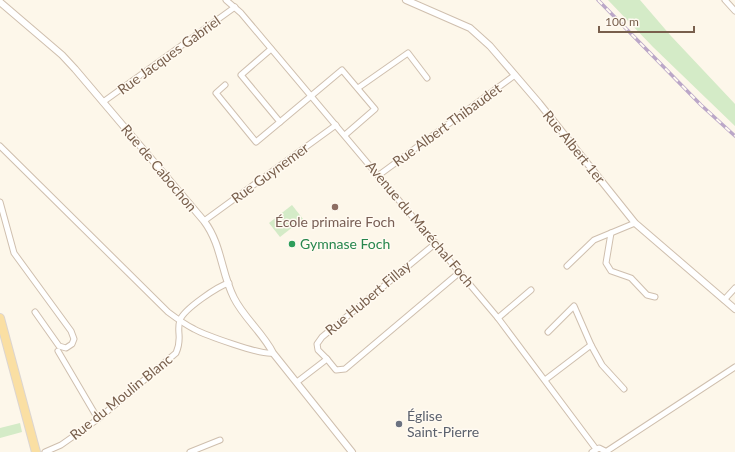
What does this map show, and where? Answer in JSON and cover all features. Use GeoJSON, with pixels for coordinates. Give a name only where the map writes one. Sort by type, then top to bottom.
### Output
{"type":"FeatureCollection","features":[{"type":"Feature","properties":{"kind":"main road"},"geometry":{"type":"LineString","coordinates":[[0,318],[2,334],[36,452]]}},
{"type":"Feature","properties":{"kind":"street","name":"Avenue du Maréchal Foch"},"geometry":{"type":"LineString","coordinates":[[226,0],[235,7],[312,96],[498,318],[546,380],[594,450]]}},
{"type":"Feature","properties":{"kind":"street","name":"Rue Albert 1er"},"geometry":{"type":"LineString","coordinates":[[406,0],[470,28],[490,46],[635,223],[735,309]]}},
{"type":"Feature","properties":{"kind":"street"},"geometry":{"type":"LineString","coordinates":[[726,0],[735,11]]}},
{"type":"Feature","properties":{"kind":"street","name":"Rue de Cabochon"},"geometry":{"type":"LineString","coordinates":[[0,2],[62,55],[204,221],[215,237],[234,298],[265,339],[273,353],[352,452]]}},
{"type":"Feature","properties":{"kind":"street","name":"Rue Jacques Gabriel"},"geometry":{"type":"LineString","coordinates":[[103,102],[235,7]]}},
{"type":"Feature","properties":{"kind":"street"},"geometry":{"type":"LineString","coordinates":[[271,49],[241,75],[280,122]]}},
{"type":"Feature","properties":{"kind":"street"},"geometry":{"type":"LineString","coordinates":[[358,88],[408,53],[427,78]]}},
{"type":"Feature","properties":{"kind":"street"},"geometry":{"type":"LineString","coordinates":[[225,85],[216,94],[256,142],[342,70],[375,109],[345,135]]}},
{"type":"Feature","properties":{"kind":"street","name":"Rue Albert Thibaudet"},"geometry":{"type":"LineString","coordinates":[[379,175],[515,75]]}},
{"type":"Feature","properties":{"kind":"street","name":"Rue Guynemer"},"geometry":{"type":"LineString","coordinates":[[204,221],[336,125]]}},
{"type":"Feature","properties":{"kind":"street"},"geometry":{"type":"LineString","coordinates":[[0,146],[168,312],[180,321],[207,335],[262,353],[273,353]]}},
{"type":"Feature","properties":{"kind":"street"},"geometry":{"type":"LineString","coordinates":[[0,202],[14,253],[71,331],[74,339],[72,344],[66,348],[59,346],[35,312]]}},
{"type":"Feature","properties":{"kind":"street"},"geometry":{"type":"LineString","coordinates":[[566,266],[594,240],[635,223]]}},
{"type":"Feature","properties":{"kind":"street"},"geometry":{"type":"LineString","coordinates":[[611,233],[606,263],[611,271],[632,278],[647,295],[655,297]]}},
{"type":"Feature","properties":{"kind":"street","name":"Rue Hubert Fillay"},"geometry":{"type":"LineString","coordinates":[[326,359],[318,350],[317,344],[322,337],[436,243]]}},
{"type":"Feature","properties":{"kind":"street"},"geometry":{"type":"LineString","coordinates":[[297,382],[326,359],[336,370],[345,369],[460,272]]}},
{"type":"Feature","properties":{"kind":"street"},"geometry":{"type":"LineString","coordinates":[[180,321],[184,312],[229,283]]}},
{"type":"Feature","properties":{"kind":"street"},"geometry":{"type":"LineString","coordinates":[[724,300],[735,288]]}},
{"type":"Feature","properties":{"kind":"street"},"geometry":{"type":"LineString","coordinates":[[498,318],[531,290]]}},
{"type":"Feature","properties":{"kind":"street"},"geometry":{"type":"LineString","coordinates":[[548,332],[574,306],[590,345],[602,365],[624,389]]}},
{"type":"Feature","properties":{"kind":"street","name":"Rue du Moulin Blanc"},"geometry":{"type":"LineString","coordinates":[[45,452],[61,445],[98,419],[176,353],[180,344],[180,321]]}},
{"type":"Feature","properties":{"kind":"street"},"geometry":{"type":"LineString","coordinates":[[546,380],[590,345]]}},
{"type":"Feature","properties":{"kind":"street"},"geometry":{"type":"LineString","coordinates":[[58,351],[98,419]]}},
{"type":"Feature","properties":{"kind":"street"},"geometry":{"type":"LineString","coordinates":[[594,450],[602,448],[607,452],[735,367]]}},
{"type":"Feature","properties":{"kind":"street"},"geometry":{"type":"LineString","coordinates":[[190,452],[220,440]]}},
{"type":"Feature","properties":{"kind":"street"},"geometry":{"type":"LineString","coordinates":[[61,445],[62,452]]}},
{"type":"Feature","properties":{"kind":"green space"},"geometry":{"type":"Polygon","coordinates":[[[608,0],[640,0],[671,36],[735,104],[735,126],[653,47],[608,0]]]}},
{"type":"Feature","properties":{"kind":"green space"},"geometry":{"type":"Polygon","coordinates":[[[292,205],[303,219],[280,237],[269,223],[292,205]]]}},
{"type":"Feature","properties":{"kind":"green space"},"geometry":{"type":"Polygon","coordinates":[[[20,423],[22,432],[0,438],[0,428],[20,423]]]}},
{"type":"Feature","properties":{"kind":"railway"},"geometry":{"type":"LineString","coordinates":[[598,0],[701,105],[735,136]]}},
{"type":"Feature","properties":{"kind":"place","name":"École primaire Foch"},"geometry":{"type":"Point","coordinates":[335,207]}},
{"type":"Feature","properties":{"kind":"place","name":"Gymnase Foch"},"geometry":{"type":"Point","coordinates":[292,244]}},
{"type":"Feature","properties":{"kind":"place","name":"Église Saint-Pierre"},"geometry":{"type":"Point","coordinates":[399,424]}}]}
